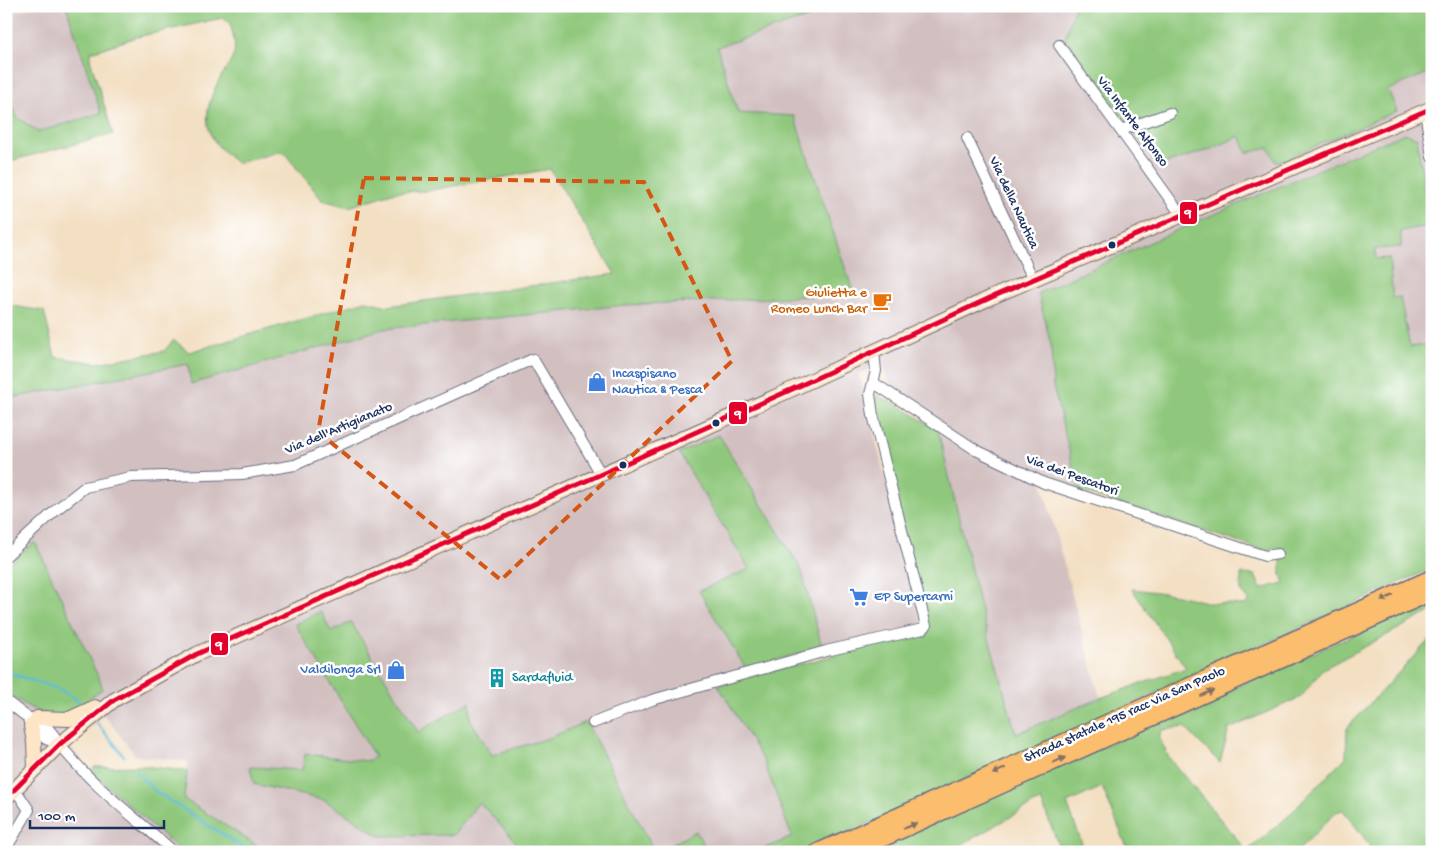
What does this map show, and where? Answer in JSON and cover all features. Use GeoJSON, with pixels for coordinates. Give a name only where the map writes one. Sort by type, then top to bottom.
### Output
{"type":"FeatureCollection","features":[{"type":"Feature","properties":{"kind":"highway","name":"Strada statale 195 racc Via San Paolo"},"geometry":{"type":"LineString","coordinates":[[818,852],[1432,578]]}},
{"type":"Feature","properties":{"kind":"highway","name":"Strada statale 195 racc Via San Paolo"},"geometry":{"type":"LineString","coordinates":[[852,852],[1432,592]]}},
{"type":"Feature","properties":{"kind":"main road"},"geometry":{"type":"LineString","coordinates":[[11,793],[60,744],[115,700],[153,677],[228,639],[874,352],[1033,279],[1428,109]]}},
{"type":"Feature","properties":{"kind":"main road"},"geometry":{"type":"LineString","coordinates":[[35,768],[31,721],[69,719],[115,700]]}},
{"type":"Feature","properties":{"kind":"street","name":"Via Infante Alfonso"},"geometry":{"type":"LineString","coordinates":[[1059,45],[1182,216]]}},
{"type":"Feature","properties":{"kind":"street"},"geometry":{"type":"LineString","coordinates":[[1428,109],[1432,156]]}},
{"type":"Feature","properties":{"kind":"street"},"geometry":{"type":"LineString","coordinates":[[1121,130],[1170,113]]}},
{"type":"Feature","properties":{"kind":"street","name":"Via della Nautica"},"geometry":{"type":"LineString","coordinates":[[967,138],[1033,279]]}},
{"type":"Feature","properties":{"kind":"street"},"geometry":{"type":"LineString","coordinates":[[593,724],[652,700],[826,651],[923,630],[926,626],[873,415],[870,394],[874,383],[874,352]]}},
{"type":"Feature","properties":{"kind":"street","name":"Via dell'Artigianato"},"geometry":{"type":"LineString","coordinates":[[6,556],[57,509],[86,487],[131,476],[242,474],[295,465],[533,359],[601,474]]}},
{"type":"Feature","properties":{"kind":"street","name":"Via dei Pescatori"},"geometry":{"type":"LineString","coordinates":[[874,383],[976,450],[1044,483],[1265,556],[1278,554]]}},
{"type":"Feature","properties":{"kind":"street"},"geometry":{"type":"LineString","coordinates":[[6,701],[31,721],[53,733],[86,774],[174,852]]}},
{"type":"Feature","properties":{"kind":"street"},"geometry":{"type":"LineString","coordinates":[[6,849],[29,810],[11,793]]}},
{"type":"Feature","properties":{"kind":"highlighted area"},"geometry":{"type":"Polygon","coordinates":[[[364,178],[644,182],[732,361],[501,580],[318,432],[364,178]]]}},
{"type":"Feature","properties":{"kind":"shaded area"},"geometry":{"type":"Polygon","coordinates":[[[35,6],[66,6],[101,113],[38,132],[17,117],[8,91],[6,91],[6,15],[35,6]]]}},
{"type":"Feature","properties":{"kind":"shaded area"},"geometry":{"type":"Polygon","coordinates":[[[829,6],[1075,6],[1065,38],[1211,149],[1240,136],[1269,148],[1276,163],[1397,112],[1388,90],[1432,71],[1432,344],[1410,347],[1400,297],[1393,298],[1389,259],[1376,259],[1375,248],[1401,246],[1401,231],[1427,226],[1428,216],[1417,138],[1405,133],[1182,228],[1038,293],[1051,345],[1053,386],[1079,491],[1041,479],[1100,698],[1016,734],[980,607],[938,430],[896,395],[887,379],[883,363],[859,374],[922,625],[822,647],[801,569],[782,540],[725,530],[749,569],[700,591],[746,669],[718,686],[764,762],[792,837],[756,852],[708,852],[696,831],[663,852],[655,852],[586,722],[549,738],[492,755],[470,719],[470,702],[418,732],[351,622],[331,633],[321,611],[295,625],[375,757],[368,761],[306,754],[302,770],[250,767],[254,784],[324,800],[380,836],[479,802],[525,852],[267,852],[184,799],[188,761],[136,756],[104,715],[71,744],[71,748],[93,773],[182,852],[6,852],[6,691],[15,698],[35,542],[6,566],[6,399],[188,363],[191,384],[383,329],[660,302],[738,113],[717,47],[830,10],[829,6]]]}},
{"type":"Feature","properties":{"kind":"green space"},"geometry":{"type":"Polygon","coordinates":[[[66,6],[829,6],[831,10],[717,47],[738,113],[794,116],[854,294],[627,305],[383,329],[191,384],[188,364],[6,399],[6,305],[44,311],[55,357],[97,363],[164,351],[174,340],[189,352],[366,301],[388,306],[615,274],[550,169],[426,191],[395,192],[349,207],[322,200],[283,151],[237,163],[217,145],[211,136],[208,126],[207,116],[213,93],[234,53],[234,41],[230,22],[222,18],[137,37],[91,52],[90,59],[113,134],[6,162],[6,91],[8,91],[17,117],[38,132],[101,113],[66,6]]]}},
{"type":"Feature","properties":{"kind":"green space"},"geometry":{"type":"Polygon","coordinates":[[[1075,6],[1432,6],[1430,12],[1432,71],[1388,90],[1397,111],[1276,163],[1269,148],[1247,153],[1240,136],[1211,149],[1158,166],[1065,38],[1075,6]]]}},
{"type":"Feature","properties":{"kind":"green space"},"geometry":{"type":"Polygon","coordinates":[[[1405,133],[1417,138],[1428,216],[1427,226],[1401,231],[1401,247],[1375,249],[1376,259],[1389,258],[1393,298],[1400,297],[1410,347],[1432,344],[1432,568],[806,852],[756,852],[792,837],[764,762],[718,685],[926,632],[876,408],[876,395],[900,406],[938,430],[980,607],[1016,734],[1100,698],[1186,668],[1132,589],[1172,594],[1210,603],[1245,605],[1249,600],[1241,591],[1241,574],[1255,575],[1261,589],[1284,583],[1281,575],[1281,548],[1263,550],[1079,491],[1053,386],[1051,345],[1038,293],[1182,228],[1405,133]]]}},
{"type":"Feature","properties":{"kind":"green space"},"geometry":{"type":"Polygon","coordinates":[[[719,435],[801,569],[822,647],[746,669],[699,591],[749,569],[679,453],[719,435]]]}},
{"type":"Feature","properties":{"kind":"green space"},"geometry":{"type":"Polygon","coordinates":[[[35,542],[101,683],[102,689],[77,708],[65,714],[47,714],[38,711],[6,691],[6,566],[35,542]]]}},
{"type":"Feature","properties":{"kind":"green space"},"geometry":{"type":"Polygon","coordinates":[[[1432,600],[1432,611],[1323,669],[1301,697],[1229,729],[1220,763],[1184,727],[1162,730],[1159,737],[1169,758],[1247,851],[1285,819],[1346,757],[1347,728],[1432,637],[1432,835],[1410,852],[1370,852],[1369,844],[1343,810],[1336,812],[1297,852],[1129,852],[1102,787],[1067,803],[1085,852],[1061,852],[1041,800],[948,852],[866,852],[1432,600]]]}},
{"type":"Feature","properties":{"kind":"green space"},"geometry":{"type":"Polygon","coordinates":[[[321,611],[331,632],[351,622],[418,732],[470,702],[470,719],[492,755],[549,738],[586,722],[655,852],[525,852],[479,802],[454,835],[380,836],[324,800],[254,784],[250,767],[302,770],[305,754],[367,761],[375,757],[295,624],[321,611]]]}},
{"type":"Feature","properties":{"kind":"green space"},"geometry":{"type":"Polygon","coordinates":[[[142,766],[187,771],[184,799],[267,852],[182,852],[93,773],[94,767],[142,766]]]}},
{"type":"Feature","properties":{"kind":"green space"},"geometry":{"type":"Polygon","coordinates":[[[696,831],[708,852],[663,852],[662,850],[696,831]]]}},
{"type":"Feature","properties":{"kind":"waterway"},"geometry":{"type":"LineString","coordinates":[[6,672],[57,688],[83,706]]}},
{"type":"Feature","properties":{"kind":"waterway"},"geometry":{"type":"LineString","coordinates":[[97,723],[124,756]]}},
{"type":"Feature","properties":{"kind":"waterway"},"geometry":{"type":"LineString","coordinates":[[135,770],[155,791],[250,852]]}},
{"type":"Feature","properties":{"kind":"transit line","name":"9"},"geometry":{"type":"LineString","coordinates":[[6,798],[60,744],[114,700],[197,654],[786,392],[992,297],[1432,108]]}},
{"type":"Feature","properties":{"kind":"place","name":"Giulietta e Romeo Lunch Bar"},"geometry":{"type":"Point","coordinates":[882,301]}},
{"type":"Feature","properties":{"kind":"place","name":"Incaspisano Nautica & Pesca"},"geometry":{"type":"Point","coordinates":[597,382]}},
{"type":"Feature","properties":{"kind":"place","name":"EP Supercarni"},"geometry":{"type":"Point","coordinates":[859,597]}},
{"type":"Feature","properties":{"kind":"place","name":"Valdilonga Srl"},"geometry":{"type":"Point","coordinates":[396,670]}},
{"type":"Feature","properties":{"kind":"place","name":"Sardafluid"},"geometry":{"type":"Point","coordinates":[497,678]}}]}
